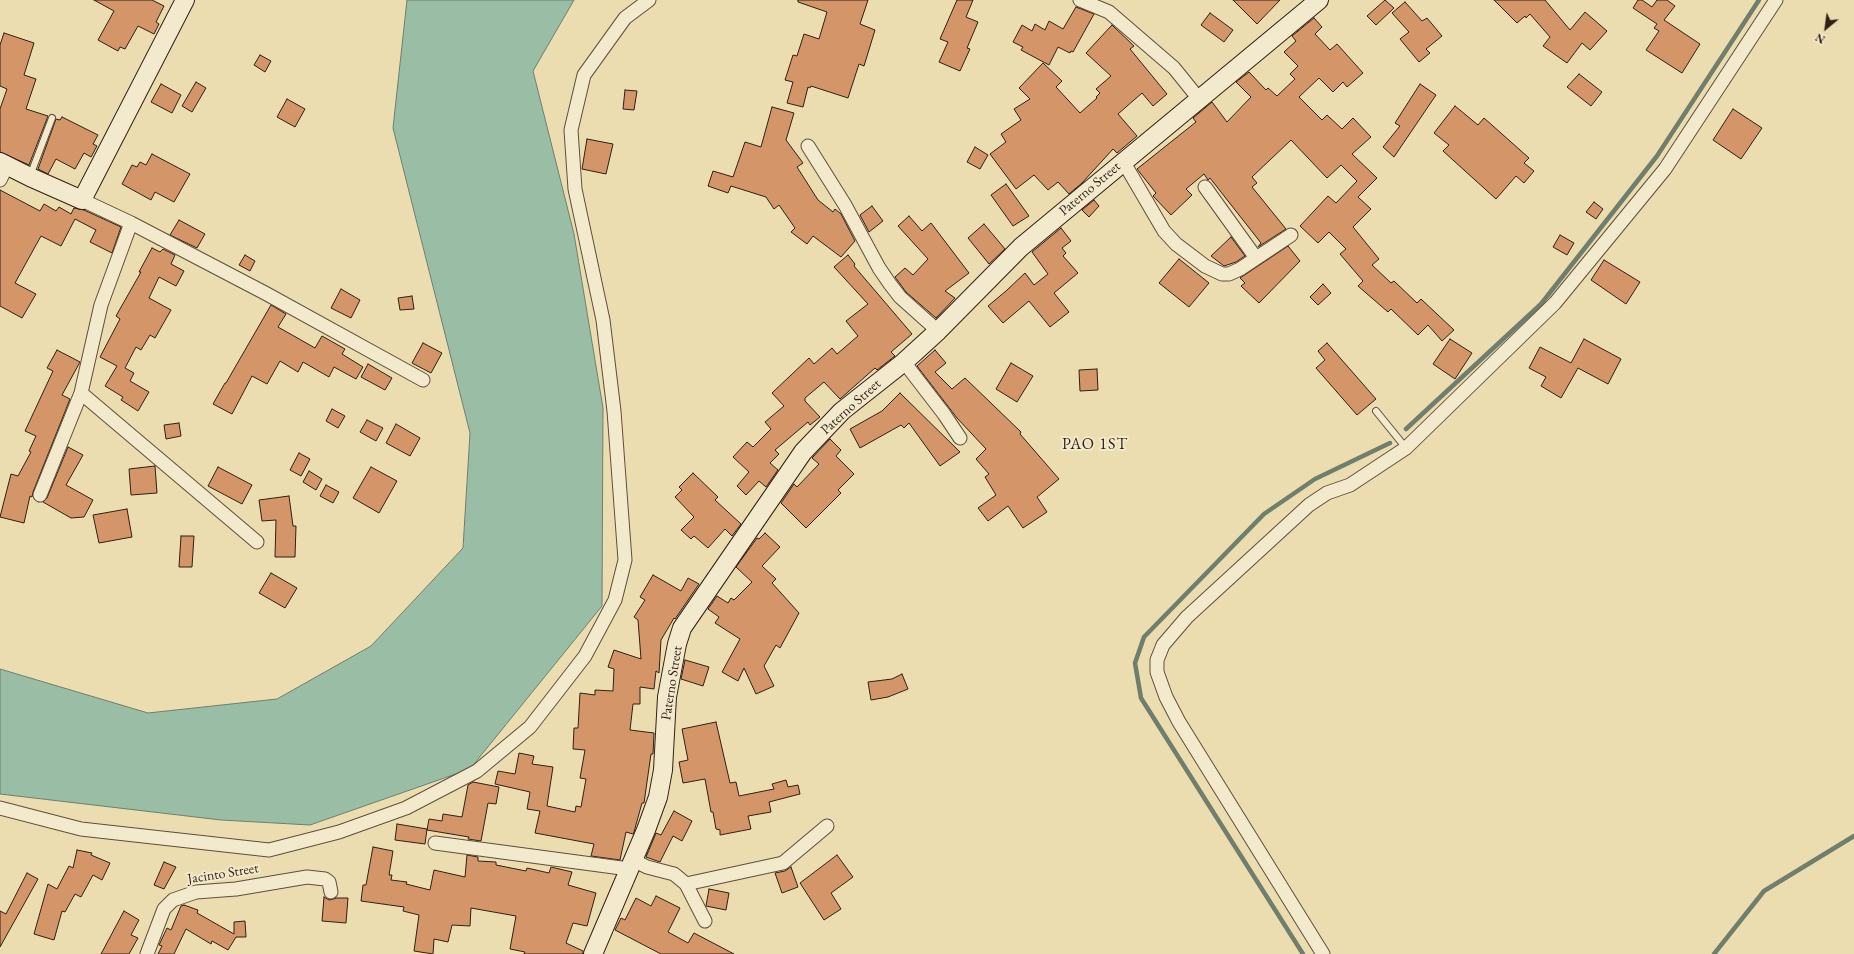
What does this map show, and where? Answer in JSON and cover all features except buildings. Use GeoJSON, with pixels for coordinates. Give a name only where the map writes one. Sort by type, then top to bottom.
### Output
{"type":"FeatureCollection","features":[{"type":"Feature","properties":{"kind":"street"},"geometry":{"type":"LineString","coordinates":[[82,200],[185,0]]}},
{"type":"Feature","properties":{"kind":"street"},"geometry":{"type":"LineString","coordinates":[[0,808],[81,829],[269,850],[339,832],[406,808],[477,771],[530,727],[585,656],[616,600],[625,560],[614,411],[603,320],[575,189],[571,130],[584,75],[624,18],[649,0]]}},
{"type":"Feature","properties":{"kind":"street"},"geometry":{"type":"LineString","coordinates":[[1080,0],[1109,12],[1174,68],[1199,99]]}},
{"type":"Feature","properties":{"kind":"street","name":"Paterno Street"},"geometry":{"type":"LineString","coordinates":[[593,954],[646,830],[658,797],[663,770],[667,697],[677,644],[682,628],[803,452],[842,411],[904,362],[938,331],[1021,247],[1319,0]]}},
{"type":"Feature","properties":{"kind":"street"},"geometry":{"type":"LineString","coordinates":[[1323,954],[1179,722],[1166,697],[1157,672],[1157,660],[1171,634],[1187,617],[1308,505],[1327,493],[1350,485],[1406,448],[1555,303],[1665,169],[1776,0]]}},
{"type":"Feature","properties":{"kind":"street"},"geometry":{"type":"LineString","coordinates":[[808,146],[845,205],[879,268],[890,284],[900,297],[938,331]]}},
{"type":"Feature","properties":{"kind":"street"},"geometry":{"type":"LineString","coordinates":[[1124,161],[1164,231],[1176,244],[1205,266],[1222,274],[1229,274],[1291,235]]}},
{"type":"Feature","properties":{"kind":"street"},"geometry":{"type":"LineString","coordinates":[[2,170],[30,178],[131,223],[265,293],[423,380]]}},
{"type":"Feature","properties":{"kind":"street"},"geometry":{"type":"LineString","coordinates":[[1204,187],[1256,258]]}},
{"type":"Feature","properties":{"kind":"street"},"geometry":{"type":"LineString","coordinates":[[40,495],[81,394],[101,305],[131,223]]}},
{"type":"Feature","properties":{"kind":"street"},"geometry":{"type":"LineString","coordinates":[[904,362],[944,414],[960,438]]}},
{"type":"Feature","properties":{"kind":"street"},"geometry":{"type":"LineString","coordinates":[[81,394],[257,542]]}},
{"type":"Feature","properties":{"kind":"street"},"geometry":{"type":"LineString","coordinates":[[686,884],[783,862],[827,826]]}},
{"type":"Feature","properties":{"kind":"street"},"geometry":{"type":"LineString","coordinates":[[435,843],[631,865],[674,874],[686,884],[705,921]]}},
{"type":"Feature","properties":{"kind":"street","name":"Jacinto Street"},"geometry":{"type":"LineString","coordinates":[[147,954],[164,909],[173,900],[196,892],[236,889],[307,877],[329,882],[331,892]]}},
{"type":"Feature","properties":{"kind":"lane"},"geometry":{"type":"LineString","coordinates":[[30,178],[52,118]]}},
{"type":"Feature","properties":{"kind":"lane"},"geometry":{"type":"LineString","coordinates":[[1376,411],[1406,448]]}},
{"type":"Feature","properties":{"kind":"shaded area"},"geometry":{"type":"Polygon","coordinates":[[[407,0],[574,0],[533,71],[574,234],[603,408],[602,606],[470,769],[310,825],[221,820],[0,794],[0,669],[148,713],[277,699],[371,646],[463,548],[470,433],[393,128],[407,0]]]}},
{"type":"Feature","properties":{"kind":"waterway"},"geometry":{"type":"LineString","coordinates":[[1406,429],[1541,304],[1657,156],[1759,0]]}},
{"type":"Feature","properties":{"kind":"waterway"},"geometry":{"type":"LineString","coordinates":[[1303,954],[1141,698],[1135,663],[1144,637],[1264,514],[1315,479],[1390,443]]}},
{"type":"Feature","properties":{"kind":"waterway"},"geometry":{"type":"LineString","coordinates":[[1714,954],[1764,891],[1854,836]]}},
{"type":"Feature","properties":{"kind":"district","name":"PAO 1ST"},"geometry":{"type":"Point","coordinates":[1095,445]}}]}
